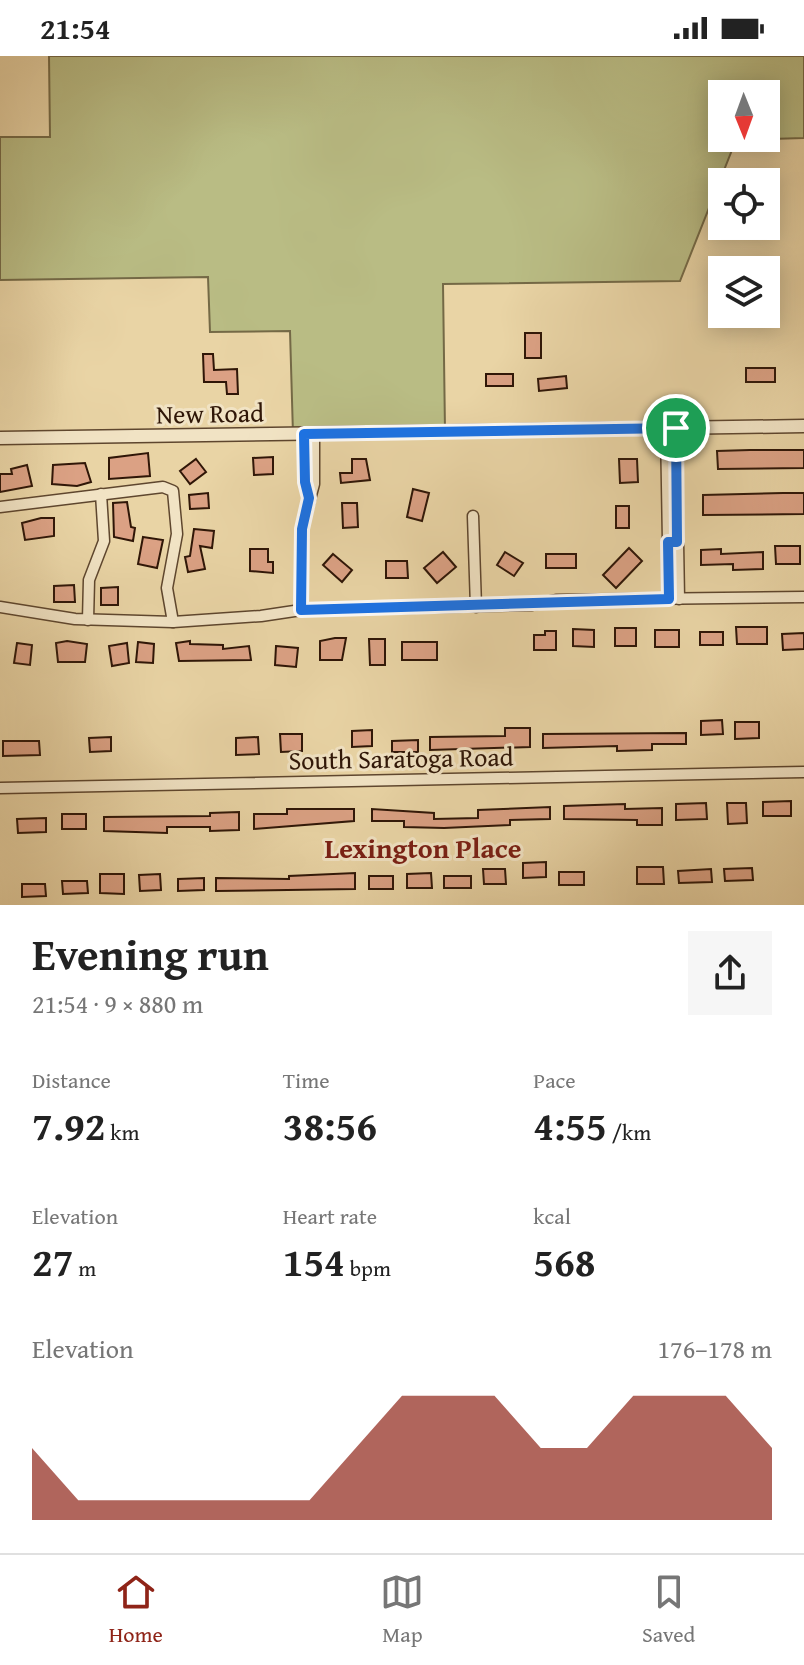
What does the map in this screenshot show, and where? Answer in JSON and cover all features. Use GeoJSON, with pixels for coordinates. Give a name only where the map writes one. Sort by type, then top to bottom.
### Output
{"type":"FeatureCollection","features":[{"type":"Feature","properties":{"kind":"street","name":"New Road"},"geometry":{"type":"LineString","coordinates":[[0,438],[804,426]]}},
{"type":"Feature","properties":{"kind":"street"},"geometry":{"type":"LineString","coordinates":[[671,428],[674,599]]}},
{"type":"Feature","properties":{"kind":"street"},"geometry":{"type":"LineString","coordinates":[[301,610],[302,529],[309,498],[305,482],[309,434]]}},
{"type":"Feature","properties":{"kind":"street"},"geometry":{"type":"LineString","coordinates":[[0,507],[163,487],[173,491],[177,534],[167,588],[173,622]]}},
{"type":"Feature","properties":{"kind":"street"},"geometry":{"type":"LineString","coordinates":[[88,620],[89,580],[104,541],[101,494]]}},
{"type":"Feature","properties":{"kind":"street"},"geometry":{"type":"LineString","coordinates":[[473,516],[476,607]]}},
{"type":"Feature","properties":{"kind":"street"},"geometry":{"type":"LineString","coordinates":[[0,607],[88,620],[173,622],[301,610],[532,605],[556,600],[804,597]]}},
{"type":"Feature","properties":{"kind":"street","name":"South Saratoga Road"},"geometry":{"type":"LineString","coordinates":[[0,788],[804,772]]}},
{"type":"Feature","properties":{"kind":"green space"},"geometry":{"type":"Polygon","coordinates":[[[49,56],[804,56],[804,138],[780,139],[780,80],[708,80],[708,152],[731,152],[725,168],[708,168],[708,210],[680,281],[443,284],[445,431],[293,434],[290,331],[210,332],[208,277],[0,280],[0,137],[50,137],[49,56]]]}},
{"type":"Feature","properties":{"kind":"building"},"geometry":{"type":"Polygon","coordinates":[[[525,333],[541,333],[541,358],[525,358],[525,333]]]}},
{"type":"Feature","properties":{"kind":"building"},"geometry":{"type":"Polygon","coordinates":[[[203,354],[213,354],[214,370],[237,369],[238,394],[227,394],[226,382],[204,382],[203,354]]]}},
{"type":"Feature","properties":{"kind":"building"},"geometry":{"type":"Polygon","coordinates":[[[746,368],[775,368],[775,382],[746,382],[746,368]]]}},
{"type":"Feature","properties":{"kind":"building"},"geometry":{"type":"Polygon","coordinates":[[[486,374],[513,374],[513,386],[486,386],[486,374]]]}},
{"type":"Feature","properties":{"kind":"building"},"geometry":{"type":"Polygon","coordinates":[[[566,376],[567,388],[539,391],[538,379],[566,376]]]}},
{"type":"Feature","properties":{"kind":"building"},"geometry":{"type":"Polygon","coordinates":[[[804,450],[804,468],[718,469],[717,451],[804,450]]]}},
{"type":"Feature","properties":{"kind":"building"},"geometry":{"type":"Polygon","coordinates":[[[148,453],[150,476],[109,479],[109,458],[148,453]]]}},
{"type":"Feature","properties":{"kind":"building"},"geometry":{"type":"Polygon","coordinates":[[[273,457],[273,474],[254,475],[253,458],[273,457]]]}},
{"type":"Feature","properties":{"kind":"building"},"geometry":{"type":"Polygon","coordinates":[[[196,459],[206,472],[190,484],[180,471],[196,459]]]}},
{"type":"Feature","properties":{"kind":"building"},"geometry":{"type":"Polygon","coordinates":[[[352,459],[366,459],[370,480],[341,483],[340,473],[352,473],[352,459]]]}},
{"type":"Feature","properties":{"kind":"building"},"geometry":{"type":"Polygon","coordinates":[[[619,459],[637,459],[638,482],[620,483],[619,459]]]}},
{"type":"Feature","properties":{"kind":"building"},"geometry":{"type":"Polygon","coordinates":[[[85,463],[91,482],[77,486],[52,484],[53,465],[85,463]]]}},
{"type":"Feature","properties":{"kind":"building"},"geometry":{"type":"Polygon","coordinates":[[[27,465],[32,486],[0,492],[0,474],[12,474],[11,469],[27,465]]]}},
{"type":"Feature","properties":{"kind":"building"},"geometry":{"type":"Polygon","coordinates":[[[413,489],[429,493],[422,521],[407,517],[413,489]]]}},
{"type":"Feature","properties":{"kind":"building"},"geometry":{"type":"Polygon","coordinates":[[[208,493],[209,508],[190,509],[189,495],[208,493]]]}},
{"type":"Feature","properties":{"kind":"building"},"geometry":{"type":"Polygon","coordinates":[[[804,493],[804,514],[703,515],[703,495],[804,493]]]}},
{"type":"Feature","properties":{"kind":"building"},"geometry":{"type":"Polygon","coordinates":[[[127,502],[131,527],[135,528],[133,541],[114,537],[113,503],[127,502]]]}},
{"type":"Feature","properties":{"kind":"building"},"geometry":{"type":"Polygon","coordinates":[[[342,503],[357,503],[358,527],[343,528],[342,503]]]}},
{"type":"Feature","properties":{"kind":"building"},"geometry":{"type":"Polygon","coordinates":[[[616,506],[629,506],[629,528],[616,528],[616,506]]]}},
{"type":"Feature","properties":{"kind":"building"},"geometry":{"type":"Polygon","coordinates":[[[54,518],[54,536],[25,540],[22,523],[54,518]]]}},
{"type":"Feature","properties":{"kind":"building"},"geometry":{"type":"Polygon","coordinates":[[[194,529],[214,531],[212,548],[200,546],[205,569],[188,572],[185,557],[190,556],[194,529]]]}},
{"type":"Feature","properties":{"kind":"building"},"geometry":{"type":"Polygon","coordinates":[[[143,537],[163,540],[157,568],[138,564],[143,537]]]}},
{"type":"Feature","properties":{"kind":"building"},"geometry":{"type":"Polygon","coordinates":[[[775,546],[800,546],[800,564],[776,564],[775,546]]]}},
{"type":"Feature","properties":{"kind":"building"},"geometry":{"type":"Polygon","coordinates":[[[629,548],[642,561],[616,588],[603,575],[629,548]]]}},
{"type":"Feature","properties":{"kind":"building"},"geometry":{"type":"Polygon","coordinates":[[[250,549],[268,549],[268,562],[273,562],[273,573],[250,571],[250,549]]]}},
{"type":"Feature","properties":{"kind":"building"},"geometry":{"type":"Polygon","coordinates":[[[721,549],[721,554],[763,552],[763,569],[733,570],[733,564],[701,565],[701,550],[721,549]]]}},
{"type":"Feature","properties":{"kind":"building"},"geometry":{"type":"Polygon","coordinates":[[[443,552],[456,567],[437,583],[424,568],[443,552]]]}},
{"type":"Feature","properties":{"kind":"building"},"geometry":{"type":"Polygon","coordinates":[[[505,552],[523,563],[514,576],[497,565],[505,552]]]}},
{"type":"Feature","properties":{"kind":"building"},"geometry":{"type":"Polygon","coordinates":[[[333,554],[352,570],[342,582],[323,565],[333,554]]]}},
{"type":"Feature","properties":{"kind":"building"},"geometry":{"type":"Polygon","coordinates":[[[546,554],[576,554],[576,568],[546,568],[546,554]]]}},
{"type":"Feature","properties":{"kind":"building"},"geometry":{"type":"Polygon","coordinates":[[[386,561],[407,561],[408,578],[386,578],[386,561]]]}},
{"type":"Feature","properties":{"kind":"building"},"geometry":{"type":"Polygon","coordinates":[[[74,585],[75,602],[54,602],[54,586],[74,585]]]}},
{"type":"Feature","properties":{"kind":"building"},"geometry":{"type":"Polygon","coordinates":[[[118,587],[118,605],[101,605],[101,588],[118,587]]]}},
{"type":"Feature","properties":{"kind":"building"},"geometry":{"type":"Polygon","coordinates":[[[736,627],[767,627],[767,644],[737,644],[736,627]]]}},
{"type":"Feature","properties":{"kind":"building"},"geometry":{"type":"Polygon","coordinates":[[[615,628],[636,628],[636,646],[615,646],[615,628]]]}},
{"type":"Feature","properties":{"kind":"building"},"geometry":{"type":"Polygon","coordinates":[[[573,629],[594,630],[594,647],[573,646],[573,629]]]}},
{"type":"Feature","properties":{"kind":"building"},"geometry":{"type":"Polygon","coordinates":[[[655,630],[679,630],[679,647],[655,647],[655,630]]]}},
{"type":"Feature","properties":{"kind":"building"},"geometry":{"type":"Polygon","coordinates":[[[545,631],[556,631],[556,650],[534,650],[534,635],[545,635],[545,631]]]}},
{"type":"Feature","properties":{"kind":"building"},"geometry":{"type":"Polygon","coordinates":[[[700,632],[723,632],[723,645],[700,645],[700,632]]]}},
{"type":"Feature","properties":{"kind":"building"},"geometry":{"type":"Polygon","coordinates":[[[804,633],[804,649],[783,650],[782,634],[804,633]]]}},
{"type":"Feature","properties":{"kind":"building"},"geometry":{"type":"Polygon","coordinates":[[[346,638],[342,660],[320,660],[320,641],[346,638]]]}},
{"type":"Feature","properties":{"kind":"building"},"geometry":{"type":"Polygon","coordinates":[[[369,639],[385,639],[385,665],[370,665],[369,639]]]}},
{"type":"Feature","properties":{"kind":"building"},"geometry":{"type":"Polygon","coordinates":[[[190,641],[190,644],[223,645],[223,649],[249,646],[251,660],[179,661],[176,643],[190,641]]]}},
{"type":"Feature","properties":{"kind":"building"},"geometry":{"type":"Polygon","coordinates":[[[138,642],[154,644],[153,663],[136,662],[138,642]]]}},
{"type":"Feature","properties":{"kind":"building"},"geometry":{"type":"Polygon","coordinates":[[[402,642],[437,642],[437,660],[402,660],[402,642]]]}},
{"type":"Feature","properties":{"kind":"building"},"geometry":{"type":"Polygon","coordinates":[[[17,643],[32,645],[30,665],[14,663],[17,643]]]}},
{"type":"Feature","properties":{"kind":"building"},"geometry":{"type":"Polygon","coordinates":[[[56,643],[87,644],[85,662],[58,662],[56,643]]]}},
{"type":"Feature","properties":{"kind":"building"},"geometry":{"type":"Polygon","coordinates":[[[127,643],[129,663],[112,666],[109,646],[127,643]]]}},
{"type":"Feature","properties":{"kind":"building"},"geometry":{"type":"Polygon","coordinates":[[[276,646],[298,648],[296,667],[275,665],[276,646]]]}},
{"type":"Feature","properties":{"kind":"building"},"geometry":{"type":"Polygon","coordinates":[[[722,720],[723,734],[701,735],[701,721],[722,720]]]}},
{"type":"Feature","properties":{"kind":"building"},"geometry":{"type":"Polygon","coordinates":[[[735,722],[759,722],[759,738],[735,739],[735,722]]]}},
{"type":"Feature","properties":{"kind":"building"},"geometry":{"type":"Polygon","coordinates":[[[505,728],[530,728],[530,747],[430,750],[430,737],[505,736],[505,728]]]}},
{"type":"Feature","properties":{"kind":"building"},"geometry":{"type":"Polygon","coordinates":[[[372,730],[372,746],[352,747],[352,731],[372,730]]]}},
{"type":"Feature","properties":{"kind":"building"},"geometry":{"type":"Polygon","coordinates":[[[686,733],[686,744],[652,744],[652,750],[617,751],[617,746],[543,748],[543,734],[686,733]]]}},
{"type":"Feature","properties":{"kind":"building"},"geometry":{"type":"Polygon","coordinates":[[[280,734],[302,734],[302,751],[281,752],[280,734]]]}},
{"type":"Feature","properties":{"kind":"building"},"geometry":{"type":"Polygon","coordinates":[[[111,737],[111,751],[90,752],[89,738],[111,737]]]}},
{"type":"Feature","properties":{"kind":"building"},"geometry":{"type":"Polygon","coordinates":[[[258,737],[259,754],[236,755],[236,738],[258,737]]]}},
{"type":"Feature","properties":{"kind":"building"},"geometry":{"type":"Polygon","coordinates":[[[418,740],[418,752],[392,752],[392,741],[418,740]]]}},
{"type":"Feature","properties":{"kind":"building"},"geometry":{"type":"Polygon","coordinates":[[[3,741],[39,741],[40,755],[3,756],[3,741]]]}},
{"type":"Feature","properties":{"kind":"building"},"geometry":{"type":"Polygon","coordinates":[[[791,801],[791,816],[763,816],[763,802],[791,801]]]}},
{"type":"Feature","properties":{"kind":"building"},"geometry":{"type":"Polygon","coordinates":[[[706,803],[707,819],[676,820],[676,804],[706,803]]]}},
{"type":"Feature","properties":{"kind":"building"},"geometry":{"type":"Polygon","coordinates":[[[727,803],[746,803],[747,823],[728,824],[727,803]]]}},
{"type":"Feature","properties":{"kind":"building"},"geometry":{"type":"Polygon","coordinates":[[[625,804],[625,809],[662,808],[662,825],[637,825],[637,820],[564,819],[564,806],[625,804]]]}},
{"type":"Feature","properties":{"kind":"building"},"geometry":{"type":"Polygon","coordinates":[[[550,807],[550,819],[510,820],[510,825],[404,827],[404,821],[372,821],[372,809],[434,813],[434,819],[478,818],[478,810],[550,807]]]}},
{"type":"Feature","properties":{"kind":"building"},"geometry":{"type":"Polygon","coordinates":[[[287,809],[354,809],[354,821],[254,829],[254,814],[287,814],[287,809]]]}},
{"type":"Feature","properties":{"kind":"building"},"geometry":{"type":"Polygon","coordinates":[[[239,812],[239,830],[167,827],[167,833],[104,831],[104,817],[210,816],[210,813],[239,812]]]}},
{"type":"Feature","properties":{"kind":"building"},"geometry":{"type":"Polygon","coordinates":[[[62,814],[86,814],[86,829],[62,829],[62,814]]]}},
{"type":"Feature","properties":{"kind":"building"},"geometry":{"type":"Polygon","coordinates":[[[46,818],[46,832],[18,833],[17,819],[46,818]]]}},
{"type":"Feature","properties":{"kind":"building"},"geometry":{"type":"Polygon","coordinates":[[[546,862],[546,877],[523,878],[523,863],[546,862]]]}},
{"type":"Feature","properties":{"kind":"building"},"geometry":{"type":"Polygon","coordinates":[[[637,867],[663,867],[664,884],[637,884],[637,867]]]}},
{"type":"Feature","properties":{"kind":"building"},"geometry":{"type":"Polygon","coordinates":[[[752,868],[753,880],[725,881],[724,869],[752,868]]]}},
{"type":"Feature","properties":{"kind":"building"},"geometry":{"type":"Polygon","coordinates":[[[483,869],[505,869],[506,884],[484,884],[483,869]]]}},
{"type":"Feature","properties":{"kind":"building"},"geometry":{"type":"Polygon","coordinates":[[[711,869],[712,882],[679,883],[678,871],[711,869]]]}},
{"type":"Feature","properties":{"kind":"building"},"geometry":{"type":"Polygon","coordinates":[[[559,872],[584,872],[584,885],[559,885],[559,872]]]}},
{"type":"Feature","properties":{"kind":"building"},"geometry":{"type":"Polygon","coordinates":[[[355,873],[355,889],[216,891],[216,878],[289,879],[289,876],[355,873]]]}},
{"type":"Feature","properties":{"kind":"building"},"geometry":{"type":"Polygon","coordinates":[[[431,873],[432,888],[407,888],[407,874],[431,873]]]}},
{"type":"Feature","properties":{"kind":"building"},"geometry":{"type":"Polygon","coordinates":[[[100,874],[124,874],[124,894],[100,893],[100,874]]]}},
{"type":"Feature","properties":{"kind":"building"},"geometry":{"type":"Polygon","coordinates":[[[160,874],[161,890],[140,891],[139,875],[160,874]]]}},
{"type":"Feature","properties":{"kind":"building"},"geometry":{"type":"Polygon","coordinates":[[[369,876],[393,876],[393,889],[369,889],[369,876]]]}},
{"type":"Feature","properties":{"kind":"building"},"geometry":{"type":"Polygon","coordinates":[[[444,876],[471,876],[471,888],[444,888],[444,876]]]}},
{"type":"Feature","properties":{"kind":"building"},"geometry":{"type":"Polygon","coordinates":[[[204,878],[204,890],[178,891],[178,879],[204,878]]]}},
{"type":"Feature","properties":{"kind":"building"},"geometry":{"type":"Polygon","coordinates":[[[62,881],[87,881],[88,893],[63,894],[62,881]]]}},
{"type":"Feature","properties":{"kind":"building"},"geometry":{"type":"Polygon","coordinates":[[[22,884],[45,884],[46,896],[22,897],[22,884]]]}},
{"type":"Feature","properties":{"kind":"district","name":"Lexington Place"},"geometry":{"type":"Point","coordinates":[423,847]}},
{"type":"Feature","properties":{"kind":"route"},"geometry":{"type":"LineString","coordinates":[[676,428],[677,542],[668,542],[669,599],[301,610],[302,529],[309,498],[305,482],[304,434],[676,428]]}}]}
